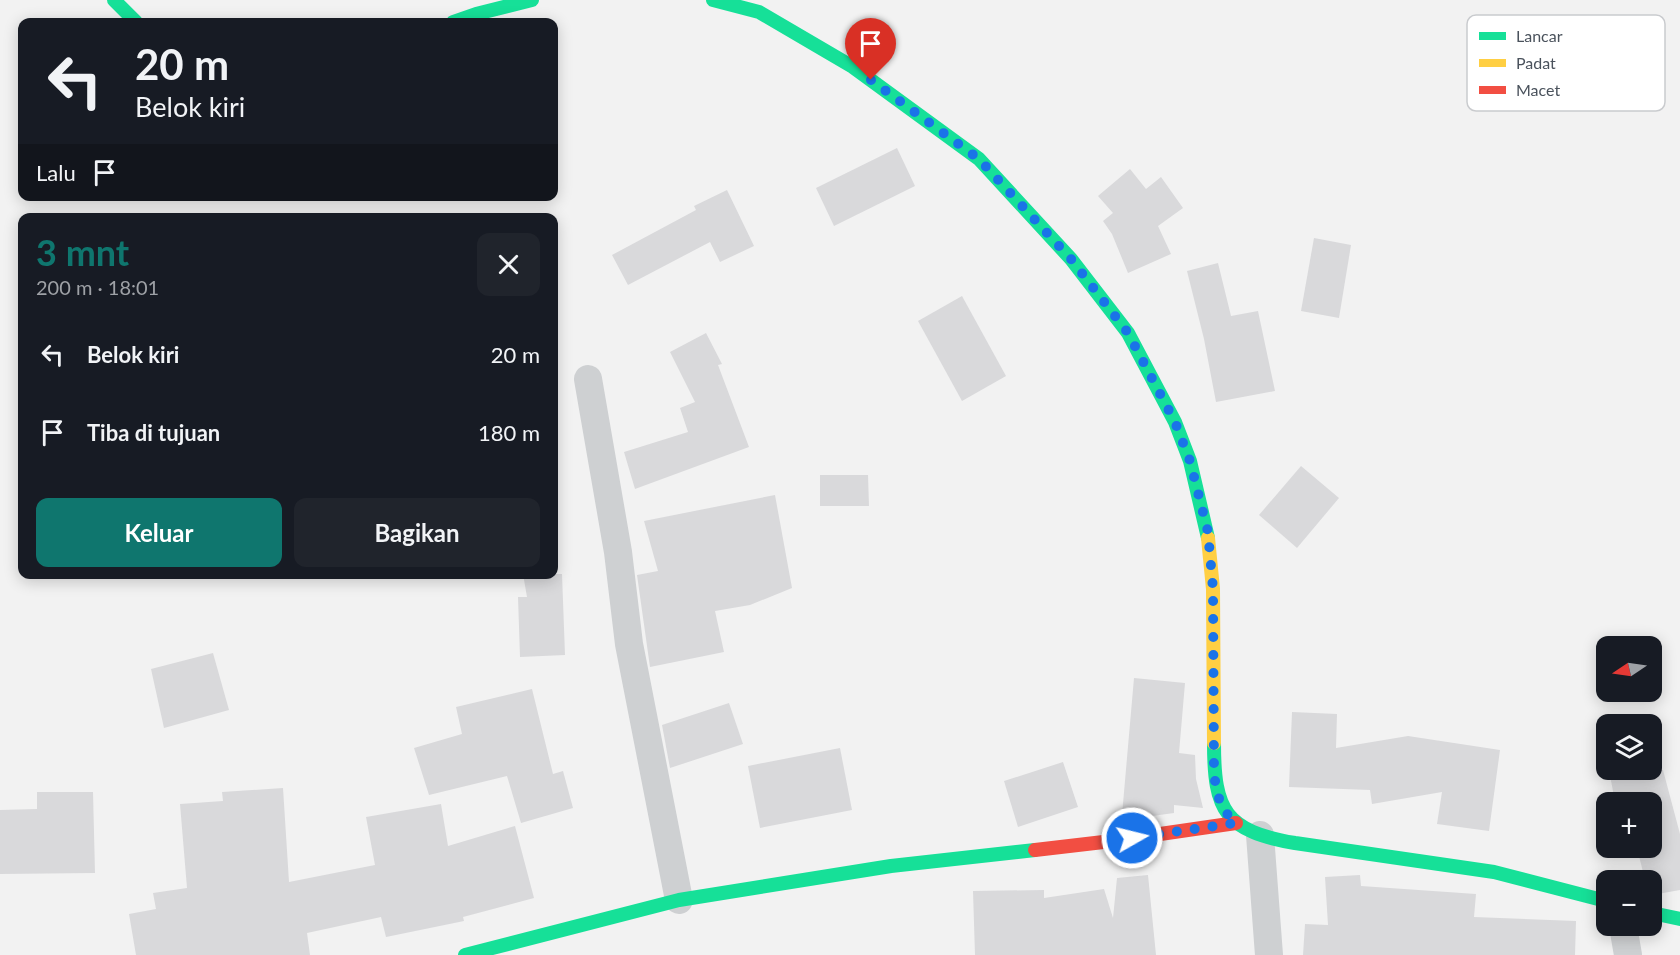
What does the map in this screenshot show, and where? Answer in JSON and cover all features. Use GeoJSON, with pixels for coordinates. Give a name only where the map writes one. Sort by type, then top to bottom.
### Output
{"type":"FeatureCollection","features":[{"type":"Feature","properties":{"kind":"street"},"geometry":{"type":"LineString","coordinates":[[114,0],[132,18]]}},
{"type":"Feature","properties":{"kind":"street"},"geometry":{"type":"LineString","coordinates":[[465,18],[532,0]]}},
{"type":"Feature","properties":{"kind":"street"},"geometry":{"type":"LineString","coordinates":[[713,0],[759,12],[852,67],[979,159],[1071,259],[1128,333],[1175,422],[1190,461],[1208,532],[1213,589],[1214,775],[1224,812],[1248,829],[1293,843],[1477,869],[1519,877],[1596,898]]}},
{"type":"Feature","properties":{"kind":"street"},"geometry":{"type":"LineString","coordinates":[[588,379],[618,552],[629,644],[679,900]]}},
{"type":"Feature","properties":{"kind":"street"},"geometry":{"type":"LineString","coordinates":[[465,955],[679,900],[891,866],[1112,841],[1248,829]]}},
{"type":"Feature","properties":{"kind":"street"},"geometry":{"type":"LineString","coordinates":[[1248,829],[1269,955]]}},
{"type":"Feature","properties":{"kind":"street"},"geometry":{"type":"LineString","coordinates":[[1662,914],[1680,919]]}},
{"type":"Feature","properties":{"kind":"street"},"geometry":{"type":"LineString","coordinates":[[1625,936],[1628,955]]}},
{"type":"Feature","properties":{"kind":"building"},"geometry":{"type":"Polygon","coordinates":[[[897,148],[915,186],[834,226],[816,188],[897,148]]]}},
{"type":"Feature","properties":{"kind":"building"},"geometry":{"type":"Polygon","coordinates":[[[1130,169],[1146,189],[1161,177],[1183,208],[1158,226],[1171,254],[1128,273],[1112,234],[1103,221],[1113,213],[1098,196],[1130,169]]]}},
{"type":"Feature","properties":{"kind":"building"},"geometry":{"type":"Polygon","coordinates":[[[727,190],[754,246],[720,262],[710,242],[628,285],[612,255],[696,210],[694,206],[727,190]]]}},
{"type":"Feature","properties":{"kind":"building"},"geometry":{"type":"Polygon","coordinates":[[[1314,238],[1351,245],[1339,318],[1301,311],[1314,238]]]}},
{"type":"Feature","properties":{"kind":"building"},"geometry":{"type":"Polygon","coordinates":[[[1218,263],[1231,316],[1258,311],[1275,391],[1216,402],[1204,339],[1187,271],[1218,263]]]}},
{"type":"Feature","properties":{"kind":"building"},"geometry":{"type":"Polygon","coordinates":[[[962,296],[1006,376],[962,401],[918,321],[962,296]]]}},
{"type":"Feature","properties":{"kind":"building"},"geometry":{"type":"Polygon","coordinates":[[[706,333],[722,364],[718,365],[749,447],[635,489],[624,452],[688,432],[680,408],[695,402],[670,352],[706,333]]]}},
{"type":"Feature","properties":{"kind":"building"},"geometry":{"type":"Polygon","coordinates":[[[1301,466],[1339,498],[1297,548],[1259,515],[1301,466]]]}},
{"type":"Feature","properties":{"kind":"building"},"geometry":{"type":"Polygon","coordinates":[[[820,475],[868,475],[869,506],[820,506],[820,475]]]}},
{"type":"Feature","properties":{"kind":"building"},"geometry":{"type":"Polygon","coordinates":[[[775,495],[792,588],[750,605],[715,611],[724,652],[650,667],[637,575],[658,571],[644,521],[775,495]]]}},
{"type":"Feature","properties":{"kind":"building"},"geometry":{"type":"Polygon","coordinates":[[[558,574],[562,574],[565,655],[520,657],[518,597],[527,597],[524,579],[558,579],[558,574]]]}},
{"type":"Feature","properties":{"kind":"building"},"geometry":{"type":"Polygon","coordinates":[[[213,653],[229,710],[164,728],[151,669],[213,653]]]}},
{"type":"Feature","properties":{"kind":"building"},"geometry":{"type":"Polygon","coordinates":[[[1134,678],[1185,683],[1179,753],[1195,755],[1196,779],[1203,808],[1174,805],[1174,813],[1145,817],[1122,815],[1134,678]]]}},
{"type":"Feature","properties":{"kind":"building"},"geometry":{"type":"Polygon","coordinates":[[[532,689],[553,774],[563,771],[573,808],[521,823],[507,776],[429,795],[414,748],[462,734],[456,707],[532,689]]]}},
{"type":"Feature","properties":{"kind":"building"},"geometry":{"type":"Polygon","coordinates":[[[729,703],[743,744],[670,768],[662,725],[729,703]]]}},
{"type":"Feature","properties":{"kind":"building"},"geometry":{"type":"Polygon","coordinates":[[[1292,712],[1337,714],[1336,748],[1408,736],[1500,750],[1489,831],[1437,824],[1442,792],[1372,804],[1370,790],[1289,787],[1292,712]]]}},
{"type":"Feature","properties":{"kind":"building"},"geometry":{"type":"Polygon","coordinates":[[[840,748],[852,810],[760,828],[748,766],[840,748]]]}},
{"type":"Feature","properties":{"kind":"building"},"geometry":{"type":"Polygon","coordinates":[[[1063,762],[1078,807],[1018,827],[1004,781],[1063,762]]]}},
{"type":"Feature","properties":{"kind":"building"},"geometry":{"type":"Polygon","coordinates":[[[1663,770],[1680,834],[1680,890],[1662,893],[1662,870],[1642,870],[1640,858],[1662,858],[1662,792],[1613,792],[1611,780],[1662,780],[1663,770]]]}},
{"type":"Feature","properties":{"kind":"building"},"geometry":{"type":"Polygon","coordinates":[[[283,788],[289,882],[375,865],[366,817],[441,804],[448,846],[515,826],[534,898],[463,917],[464,921],[386,937],[381,917],[307,933],[310,955],[136,955],[129,914],[156,909],[153,893],[187,888],[180,804],[223,801],[222,792],[283,788]]]}},
{"type":"Feature","properties":{"kind":"building"},"geometry":{"type":"Polygon","coordinates":[[[37,792],[93,792],[95,873],[0,874],[0,810],[37,809],[37,792]]]}},
{"type":"Feature","properties":{"kind":"building"},"geometry":{"type":"Polygon","coordinates":[[[1148,875],[1156,955],[975,955],[973,891],[1044,890],[1044,898],[1104,889],[1113,918],[1117,878],[1148,875]]]}},
{"type":"Feature","properties":{"kind":"building"},"geometry":{"type":"Polygon","coordinates":[[[1360,875],[1361,886],[1476,894],[1474,917],[1576,921],[1575,955],[1303,955],[1305,924],[1328,925],[1325,877],[1360,875]]]}},
{"type":"Feature","properties":{"kind":"traffic: fast"},"geometry":{"type":"LineString","coordinates":[[114,0],[132,18]]}},
{"type":"Feature","properties":{"kind":"traffic: fast"},"geometry":{"type":"LineString","coordinates":[[464,18],[532,0]]}},
{"type":"Feature","properties":{"kind":"traffic: fast"},"geometry":{"type":"LineString","coordinates":[[713,0],[759,12],[853,67],[979,159],[1071,259],[1128,333],[1175,422],[1190,461],[1208,538]]}},
{"type":"Feature","properties":{"kind":"traffic: fast"},"geometry":{"type":"LineString","coordinates":[[1214,743],[1217,786],[1221,801],[1228,814],[1253,832],[1295,843],[1494,872],[1596,898]]}},
{"type":"Feature","properties":{"kind":"traffic: fast"},"geometry":{"type":"LineString","coordinates":[[465,955],[679,900],[891,866],[1035,850]]}},
{"type":"Feature","properties":{"kind":"traffic: fast"},"geometry":{"type":"LineString","coordinates":[[1662,915],[1680,919]]}},
{"type":"Feature","properties":{"kind":"traffic: slow"},"geometry":{"type":"LineString","coordinates":[[1208,538],[1213,589],[1214,743]]}},
{"type":"Feature","properties":{"kind":"traffic: jam"},"geometry":{"type":"LineString","coordinates":[[1035,850],[1236,823]]}},
{"type":"Feature","properties":{"kind":"route"},"geometry":{"type":"LineString","coordinates":[[871,80],[979,159],[1071,259],[1128,333],[1175,422],[1190,461],[1208,532],[1213,589],[1214,775],[1224,812],[1236,823],[1132,838]]}}]}
